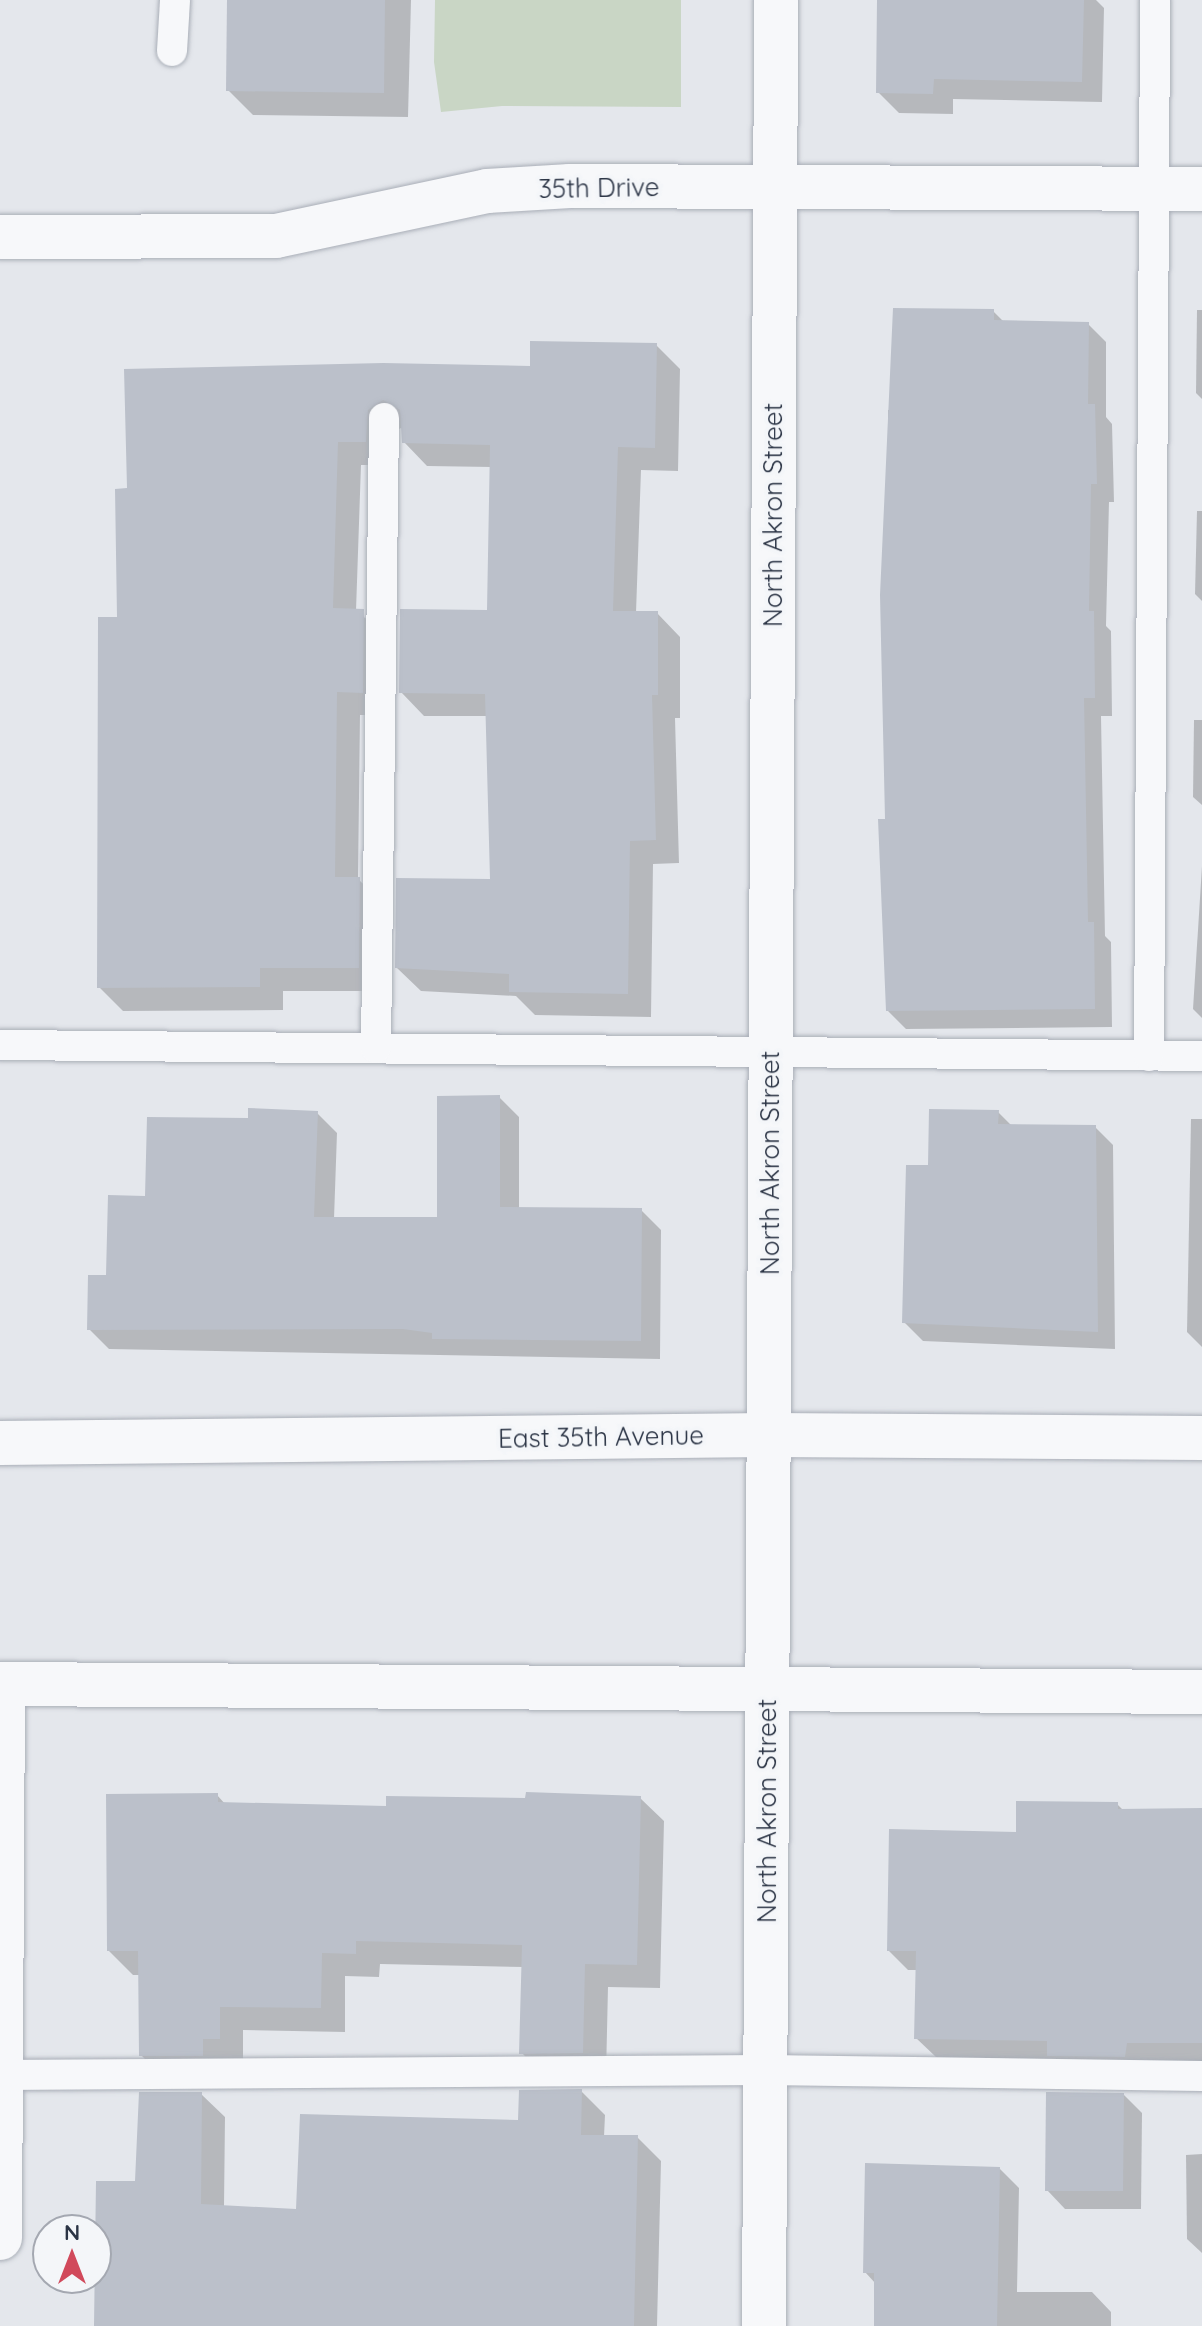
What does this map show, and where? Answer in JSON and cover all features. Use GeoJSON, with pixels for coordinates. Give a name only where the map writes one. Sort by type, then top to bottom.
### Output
{"type":"FeatureCollection","features":[{"type":"Feature","properties":{"kind":"street","name":"North Akron Street"},"geometry":{"type":"LineString","coordinates":[[764,2326],[776,0]]}},
{"type":"Feature","properties":{"kind":"street","name":"35th Drive"},"geometry":{"type":"LineString","coordinates":[[0,237],[276,236],[487,191],[775,186],[1202,189]]}},
{"type":"Feature","properties":{"kind":"street"},"geometry":{"type":"LineString","coordinates":[[0,237],[0,252]]}},
{"type":"Feature","properties":{"kind":"street","name":"East 35th Avenue"},"geometry":{"type":"LineString","coordinates":[[0,1443],[769,1435],[1202,1438]]}},
{"type":"Feature","properties":{"kind":"street"},"geometry":{"type":"LineString","coordinates":[[0,2238],[2,1684],[1202,1692]]}},
{"type":"Feature","properties":{"kind":"lane"},"geometry":{"type":"LineString","coordinates":[[172,51],[175,0]]}},
{"type":"Feature","properties":{"kind":"lane"},"geometry":{"type":"LineString","coordinates":[[1149,1056],[1151,189],[1155,0]]}},
{"type":"Feature","properties":{"kind":"lane"},"geometry":{"type":"LineString","coordinates":[[376,1048],[384,418]]}},
{"type":"Feature","properties":{"kind":"lane"},"geometry":{"type":"LineString","coordinates":[[0,1045],[1202,1056]]}},
{"type":"Feature","properties":{"kind":"lane"},"geometry":{"type":"LineString","coordinates":[[1,2075],[765,2070],[1202,2076]]}},
{"type":"Feature","properties":{"kind":"green space"},"geometry":{"type":"Polygon","coordinates":[[[435,0],[681,0],[681,107],[502,106],[441,112],[434,62],[435,0]]]}},
{"type":"Feature","properties":{"kind":"building"},"geometry":{"type":"Polygon","coordinates":[[[227,0],[385,0],[384,93],[226,91],[227,0]]]}},
{"type":"Feature","properties":{"kind":"building"},"geometry":{"type":"Polygon","coordinates":[[[877,0],[1084,0],[1082,82],[934,79],[933,94],[876,93],[877,0]]]}},
{"type":"Feature","properties":{"kind":"building"},"geometry":{"type":"Polygon","coordinates":[[[893,308],[994,309],[994,320],[1089,322],[1088,404],[1095,404],[1097,484],[1091,484],[1089,611],[1094,611],[1095,698],[1084,698],[1088,922],[1094,922],[1095,1009],[886,1011],[878,819],[885,819],[880,595],[893,308]]]}},
{"type":"Feature","properties":{"kind":"building"},"geometry":{"type":"Polygon","coordinates":[[[530,341],[657,343],[655,448],[618,447],[613,611],[658,611],[658,695],[652,695],[656,840],[630,841],[628,994],[509,992],[509,974],[395,968],[396,878],[490,879],[485,694],[399,693],[400,609],[487,610],[490,445],[402,443],[400,410],[383,400],[368,410],[366,442],[338,442],[333,608],[364,609],[363,693],[337,692],[335,877],[360,877],[359,968],[260,968],[260,987],[97,988],[98,617],[117,617],[115,489],[127,488],[124,369],[383,363],[530,366],[530,341]]]}},
{"type":"Feature","properties":{"kind":"building"},"geometry":{"type":"Polygon","coordinates":[[[500,1095],[500,1207],[642,1208],[641,1341],[432,1339],[432,1333],[403,1329],[87,1330],[88,1275],[106,1275],[108,1195],[145,1196],[147,1117],[248,1118],[248,1108],[318,1111],[314,1217],[437,1217],[437,1096],[500,1095]]]}},
{"type":"Feature","properties":{"kind":"building"},"geometry":{"type":"Polygon","coordinates":[[[929,1109],[999,1110],[998,1124],[1096,1125],[1098,1332],[902,1323],[906,1165],[928,1165],[929,1109]]]}},
{"type":"Feature","properties":{"kind":"building"},"geometry":{"type":"Polygon","coordinates":[[[526,1792],[641,1796],[637,1965],[585,1964],[583,2053],[519,2054],[522,1945],[356,1941],[356,1954],[322,1953],[321,2008],[220,2007],[220,2039],[203,2039],[203,2056],[139,2056],[138,1951],[107,1951],[106,1794],[218,1793],[218,1802],[386,1806],[386,1796],[525,1798],[526,1792]]]}},
{"type":"Feature","properties":{"kind":"building"},"geometry":{"type":"Polygon","coordinates":[[[1016,1801],[1118,1802],[1118,1809],[1202,1808],[1202,2043],[1127,2043],[1125,2057],[1047,2056],[1047,2041],[914,2039],[916,1951],[887,1951],[889,1829],[1016,1832],[1016,1801]]]}},
{"type":"Feature","properties":{"kind":"building"},"geometry":{"type":"Polygon","coordinates":[[[582,2089],[581,2135],[638,2135],[634,2326],[94,2326],[94,2294],[112,2294],[112,2214],[96,2214],[96,2181],[135,2181],[139,2092],[202,2092],[201,2204],[296,2209],[300,2114],[518,2120],[519,2090],[582,2089]]]}},
{"type":"Feature","properties":{"kind":"building"},"geometry":{"type":"Polygon","coordinates":[[[1046,2092],[1124,2093],[1123,2191],[1045,2191],[1046,2092]]]}},
{"type":"Feature","properties":{"kind":"building"},"geometry":{"type":"Polygon","coordinates":[[[865,2163],[1000,2167],[997,2326],[874,2326],[874,2273],[863,2273],[865,2163]]]}}]}
